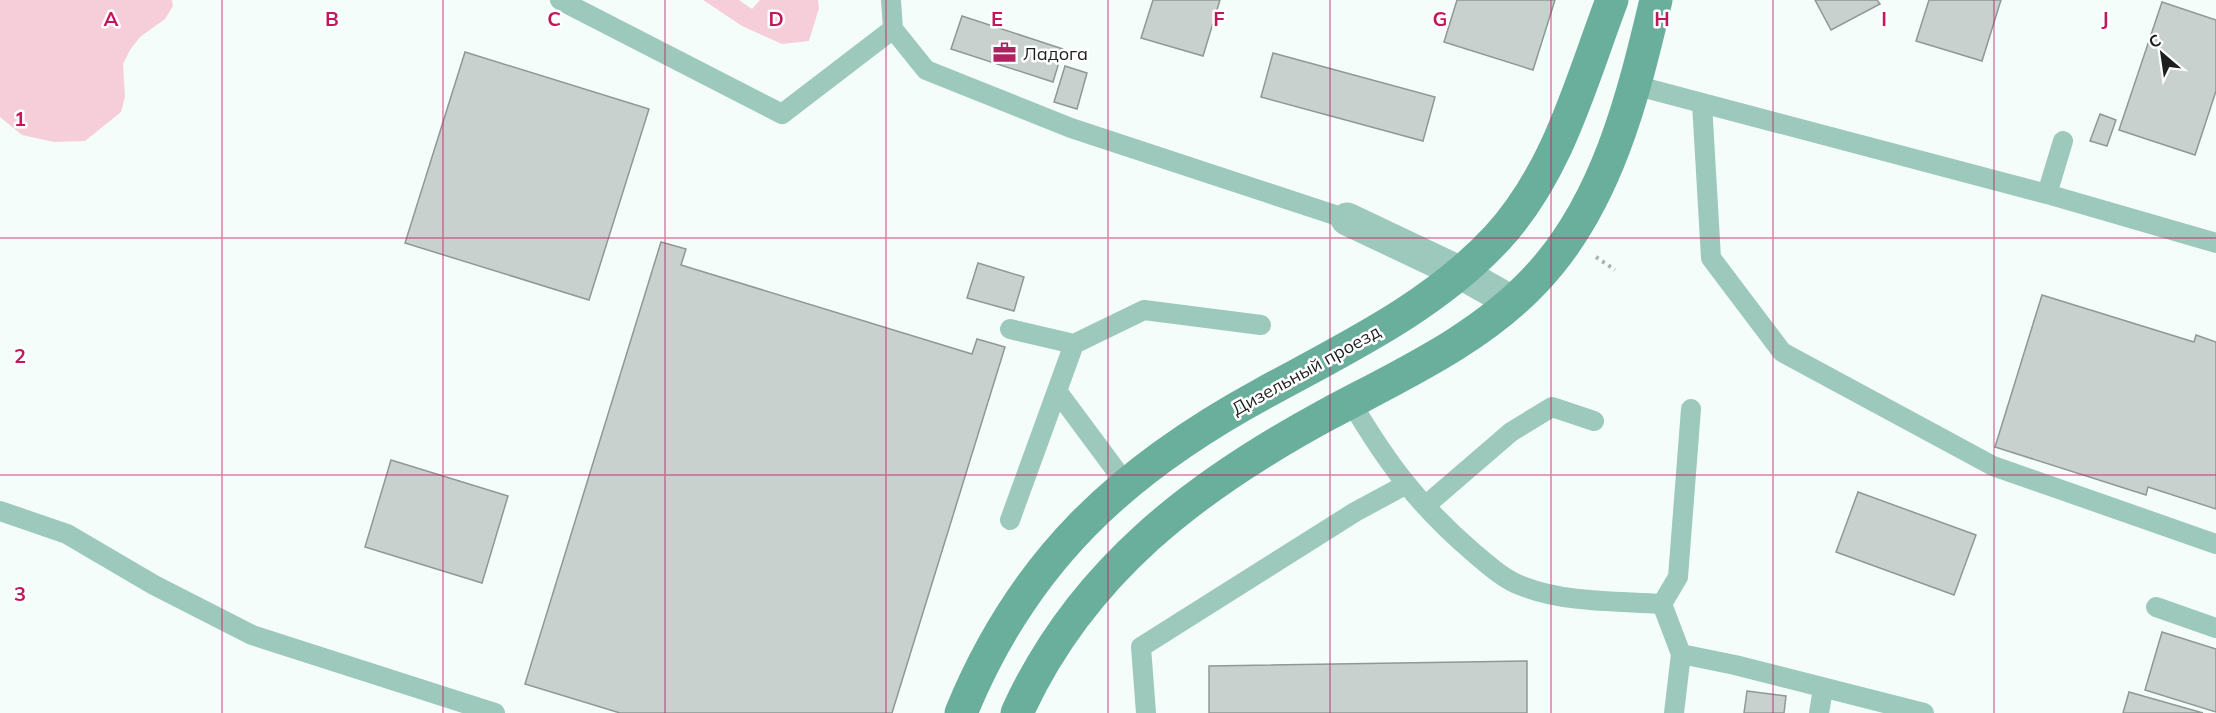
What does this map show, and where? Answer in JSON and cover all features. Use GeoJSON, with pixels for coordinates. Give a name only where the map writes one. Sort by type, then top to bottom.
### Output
{"type":"FeatureCollection","features":[{"type":"Feature","properties":{"kind":"street","name":"Дизельный проезд"},"geometry":{"type":"LineString","coordinates":[[961,713],[981,666],[1021,598],[1072,533],[1126,484],[1220,418],[1377,331],[1429,298],[1461,273],[1499,236],[1538,183],[1567,122],[1612,0]]}},
{"type":"Feature","properties":{"kind":"street"},"geometry":{"type":"LineString","coordinates":[[1017,713],[1034,677],[1073,616],[1126,555],[1174,513],[1233,470],[1453,345],[1512,302],[1538,278],[1580,219],[1611,154],[1635,85],[1656,0]]}},
{"type":"Feature","properties":{"kind":"street"},"geometry":{"type":"LineString","coordinates":[[1347,219],[1461,273],[1512,302]]}},
{"type":"Feature","properties":{"kind":"lane"},"geometry":{"type":"LineString","coordinates":[[560,0],[782,114],[893,29]]}},
{"type":"Feature","properties":{"kind":"lane"},"geometry":{"type":"LineString","coordinates":[[891,0],[893,29],[926,70],[1071,128],[1347,219]]}},
{"type":"Feature","properties":{"kind":"lane"},"geometry":{"type":"LineString","coordinates":[[1635,85],[2047,194],[2216,243]]}},
{"type":"Feature","properties":{"kind":"lane"},"geometry":{"type":"LineString","coordinates":[[1702,103],[1711,258],[1782,352],[1993,466],[2216,544]]}},
{"type":"Feature","properties":{"kind":"lane"},"geometry":{"type":"LineString","coordinates":[[2047,194],[2062,141]]}},
{"type":"Feature","properties":{"kind":"lane"},"geometry":{"type":"LineString","coordinates":[[1010,328],[1074,344],[1144,310],[1261,325]]}},
{"type":"Feature","properties":{"kind":"lane"},"geometry":{"type":"LineString","coordinates":[[1010,520],[1074,344]]}},
{"type":"Feature","properties":{"kind":"lane"},"geometry":{"type":"LineString","coordinates":[[1057,391],[1126,484]]}},
{"type":"Feature","properties":{"kind":"lane"},"geometry":{"type":"LineString","coordinates":[[1351,402],[1384,458],[1405,485],[1441,524],[1487,564],[1521,586],[1556,596],[1662,604]]}},
{"type":"Feature","properties":{"kind":"lane"},"geometry":{"type":"LineString","coordinates":[[1425,506],[1512,432],[1552,407],[1594,421]]}},
{"type":"Feature","properties":{"kind":"lane"},"geometry":{"type":"LineString","coordinates":[[1662,604],[1678,577],[1691,409]]}},
{"type":"Feature","properties":{"kind":"lane"},"geometry":{"type":"LineString","coordinates":[[1146,713],[1141,647],[1355,512],[1405,485]]}},
{"type":"Feature","properties":{"kind":"lane"},"geometry":{"type":"LineString","coordinates":[[0,511],[67,534],[154,585],[252,635],[495,713]]}},
{"type":"Feature","properties":{"kind":"lane"},"geometry":{"type":"LineString","coordinates":[[1662,604],[1681,654],[1674,713]]}},
{"type":"Feature","properties":{"kind":"lane"},"geometry":{"type":"LineString","coordinates":[[2156,607],[2216,628]]}},
{"type":"Feature","properties":{"kind":"lane"},"geometry":{"type":"LineString","coordinates":[[1681,654],[1735,665],[1924,713]]}},
{"type":"Feature","properties":{"kind":"lane"},"geometry":{"type":"LineString","coordinates":[[1819,713],[1824,689]]}},
{"type":"Feature","properties":{"kind":"path"},"geometry":{"type":"LineString","coordinates":[[1588,252],[1615,270]]}},
{"type":"Feature","properties":{"kind":"shaded area"},"geometry":{"type":"Polygon","coordinates":[[[0,0],[172,0],[173,6],[165,19],[140,37],[123,64],[125,97],[121,112],[85,141],[54,142],[22,135],[0,117],[0,0]]]}},
{"type":"Feature","properties":{"kind":"shaded area"},"geometry":{"type":"Polygon","coordinates":[[[703,0],[739,0],[752,9],[760,0],[818,0],[819,8],[809,41],[782,44],[742,26],[703,0]]]}},
{"type":"Feature","properties":{"kind":"building"},"geometry":{"type":"Polygon","coordinates":[[[1153,0],[1220,0],[1203,56],[1141,38],[1153,0]]]}},
{"type":"Feature","properties":{"kind":"building"},"geometry":{"type":"Polygon","coordinates":[[[1457,0],[1555,0],[1533,70],[1444,42],[1457,0]]]}},
{"type":"Feature","properties":{"kind":"building"},"geometry":{"type":"Polygon","coordinates":[[[1815,0],[1877,0],[1880,4],[1831,30],[1815,0]]]}},
{"type":"Feature","properties":{"kind":"building"},"geometry":{"type":"Polygon","coordinates":[[[1929,0],[2001,0],[1982,61],[1916,41],[1929,0]]]}},
{"type":"Feature","properties":{"kind":"building"},"geometry":{"type":"Polygon","coordinates":[[[2162,2],[2216,20],[2216,91],[2195,155],[2119,130],[2162,2]]]}},
{"type":"Feature","properties":{"kind":"building"},"geometry":{"type":"Polygon","coordinates":[[[962,16],[1063,49],[1053,82],[951,49],[962,16]]]}},
{"type":"Feature","properties":{"kind":"building"},"geometry":{"type":"Polygon","coordinates":[[[465,52],[649,109],[589,300],[405,243],[465,52]]]}},
{"type":"Feature","properties":{"kind":"building"},"geometry":{"type":"Polygon","coordinates":[[[1273,53],[1435,97],[1423,141],[1261,97],[1273,53]]]}},
{"type":"Feature","properties":{"kind":"building"},"geometry":{"type":"Polygon","coordinates":[[[1065,66],[1087,73],[1077,109],[1054,102],[1065,66]]]}},
{"type":"Feature","properties":{"kind":"building"},"geometry":{"type":"Polygon","coordinates":[[[2100,114],[2116,120],[2107,146],[2090,141],[2100,114]]]}},
{"type":"Feature","properties":{"kind":"building"},"geometry":{"type":"Polygon","coordinates":[[[661,242],[686,249],[681,265],[972,354],[977,339],[1005,347],[892,713],[620,713],[525,684],[661,242]]]}},
{"type":"Feature","properties":{"kind":"building"},"geometry":{"type":"Polygon","coordinates":[[[978,263],[1024,277],[1014,311],[967,298],[978,263]]]}},
{"type":"Feature","properties":{"kind":"building"},"geometry":{"type":"Polygon","coordinates":[[[2042,295],[2194,342],[2196,335],[2216,342],[2216,509],[2148,487],[2146,495],[1995,447],[2042,295]]]}},
{"type":"Feature","properties":{"kind":"building"},"geometry":{"type":"Polygon","coordinates":[[[391,460],[508,496],[482,583],[365,547],[391,460]]]}},
{"type":"Feature","properties":{"kind":"building"},"geometry":{"type":"Polygon","coordinates":[[[1858,492],[1976,535],[1954,595],[1836,552],[1858,492]]]}},
{"type":"Feature","properties":{"kind":"building"},"geometry":{"type":"Polygon","coordinates":[[[2162,632],[2216,649],[2216,712],[2145,690],[2162,632]]]}},
{"type":"Feature","properties":{"kind":"building"},"geometry":{"type":"Polygon","coordinates":[[[1527,661],[1527,713],[1209,713],[1209,666],[1527,661]]]}},
{"type":"Feature","properties":{"kind":"building"},"geometry":{"type":"Polygon","coordinates":[[[1747,691],[1786,696],[1784,713],[1744,713],[1747,691]]]}},
{"type":"Feature","properties":{"kind":"building"},"geometry":{"type":"Polygon","coordinates":[[[2129,692],[2203,713],[2123,713],[2129,692]]]}},
{"type":"Feature","properties":{"kind":"place","name":"Ладога"},"geometry":{"type":"Point","coordinates":[1005,53]}}]}
